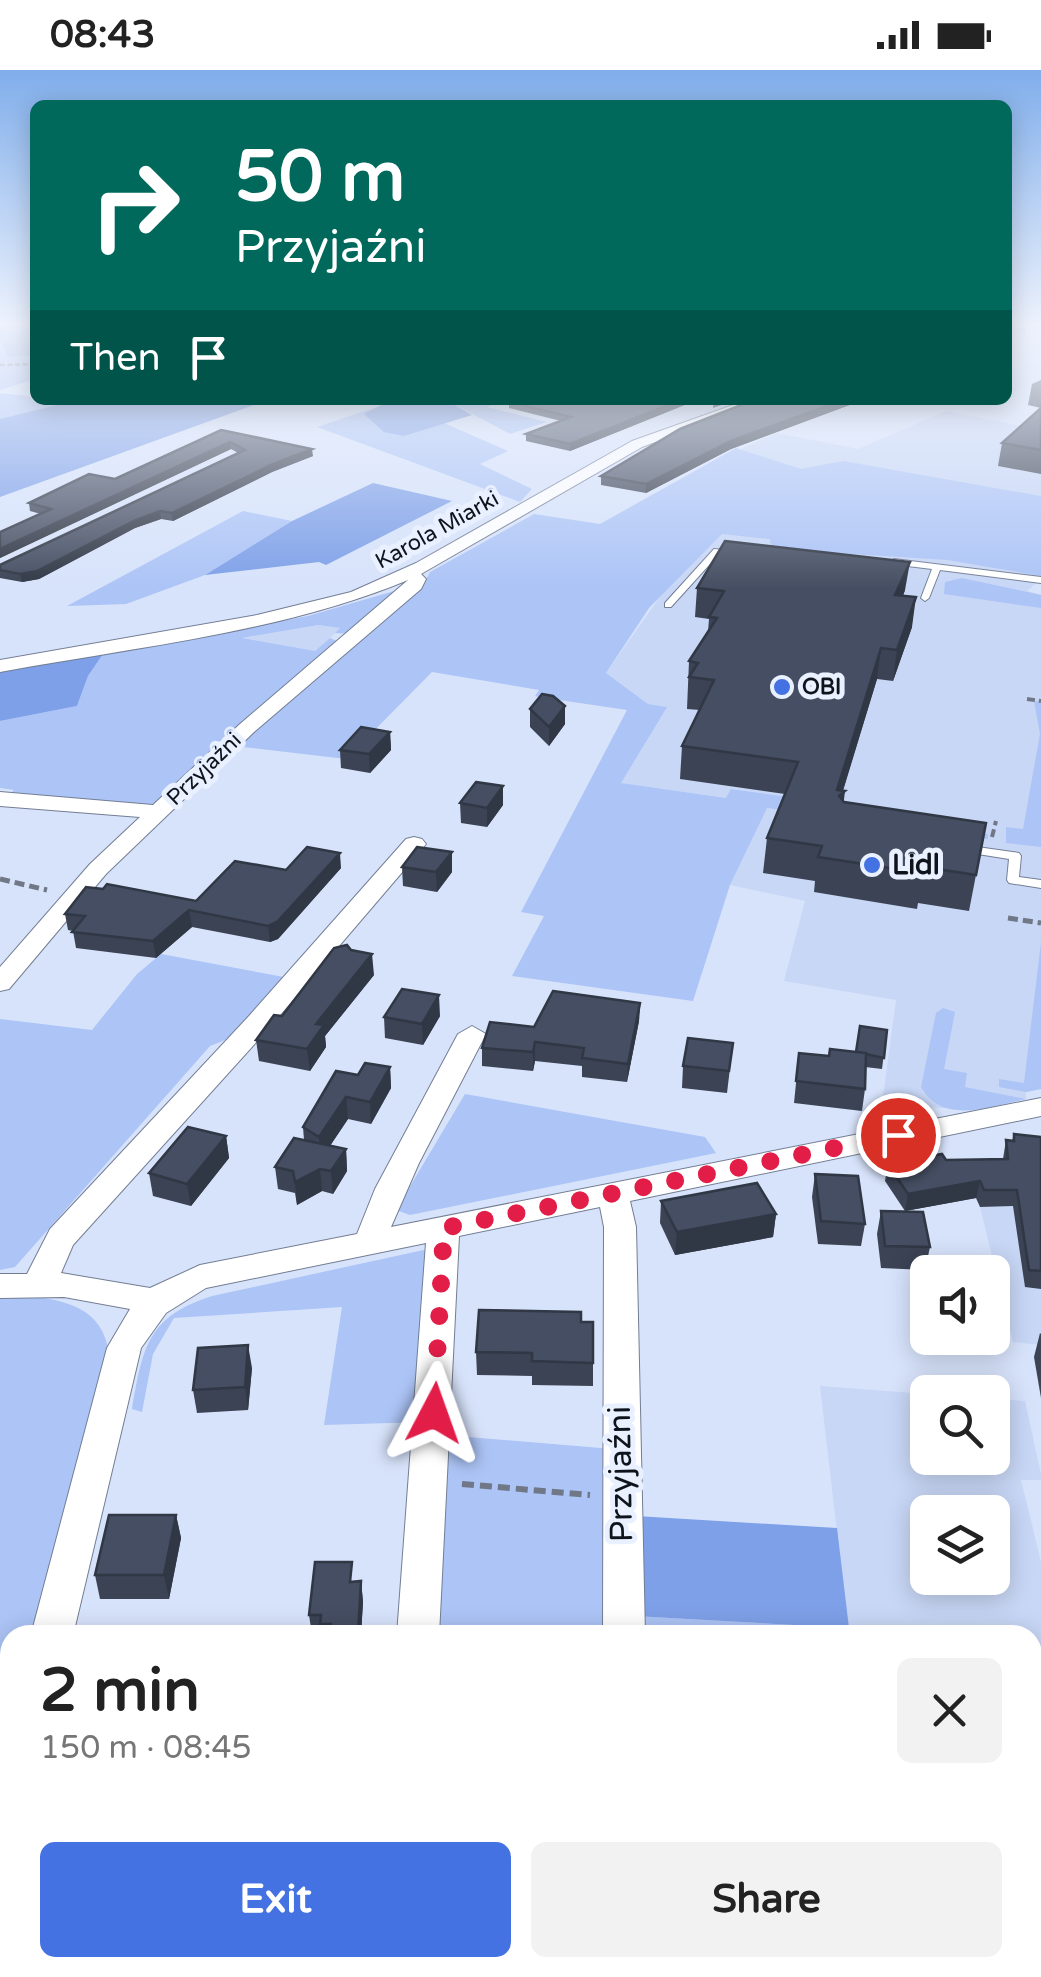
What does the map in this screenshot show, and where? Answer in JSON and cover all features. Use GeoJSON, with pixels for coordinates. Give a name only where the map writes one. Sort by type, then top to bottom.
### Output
{"type":"FeatureCollection","features":[{"type":"Feature","properties":{"kind":"street","name":"Karola Miarki"},"geometry":{"type":"LineString","coordinates":[[0,666],[296,612],[357,596],[409,574],[637,444],[729,411]]}},
{"type":"Feature","properties":{"kind":"street","name":"Przyjaźni"},"geometry":{"type":"LineString","coordinates":[[0,982],[75,894],[159,812],[247,728],[415,585],[417,579],[409,574]]}},
{"type":"Feature","properties":{"kind":"street"},"geometry":{"type":"LineString","coordinates":[[0,799],[159,812]]}},
{"type":"Feature","properties":{"kind":"street"},"geometry":{"type":"LineString","coordinates":[[41,1283],[49,1258],[62,1237],[259,1022],[414,844]]}},
{"type":"Feature","properties":{"kind":"street"},"geometry":{"type":"LineString","coordinates":[[370,1242],[380,1208],[455,1074],[472,1034]]}},
{"type":"Feature","properties":{"kind":"street"},"geometry":{"type":"LineString","coordinates":[[55,1625],[124,1348],[153,1301],[176,1285],[613,1194],[970,1129],[1041,1107]]}},
{"type":"Feature","properties":{"kind":"street","name":"Przyjaźni"},"geometry":{"type":"LineString","coordinates":[[613,1194],[620,1227],[624,1625]]}},
{"type":"Feature","properties":{"kind":"street"},"geometry":{"type":"LineString","coordinates":[[419,1625],[444,1228]]}},
{"type":"Feature","properties":{"kind":"street"},"geometry":{"type":"LineString","coordinates":[[0,1286],[41,1283],[153,1301]]}},
{"type":"Feature","properties":{"kind":"lane"},"geometry":{"type":"LineString","coordinates":[[668,604],[717,551],[748,553]]}},
{"type":"Feature","properties":{"kind":"lane"},"geometry":{"type":"LineString","coordinates":[[876,561],[937,566],[1041,584]]}},
{"type":"Feature","properties":{"kind":"lane"},"geometry":{"type":"LineString","coordinates":[[925,598],[937,566]]}},
{"type":"Feature","properties":{"kind":"lane"},"geometry":{"type":"LineString","coordinates":[[958,848],[1015,856],[1014,880],[1041,884]]}},
{"type":"Feature","properties":{"kind":"path"},"geometry":{"type":"LineString","coordinates":[[1027,699],[1041,700]]}},
{"type":"Feature","properties":{"kind":"path"},"geometry":{"type":"LineString","coordinates":[[993,835],[996,821]]}},
{"type":"Feature","properties":{"kind":"path"},"geometry":{"type":"LineString","coordinates":[[0,879],[75,894]]}},
{"type":"Feature","properties":{"kind":"path"},"geometry":{"type":"LineString","coordinates":[[1008,918],[1041,923]]}},
{"type":"Feature","properties":{"kind":"path"},"geometry":{"type":"LineString","coordinates":[[429,1481],[622,1498]]}},
{"type":"Feature","properties":{"kind":"shaded area"},"geometry":{"type":"Polygon","coordinates":[[[0,411],[34,411],[0,419],[0,411]]]}},
{"type":"Feature","properties":{"kind":"shaded area"},"geometry":{"type":"Polygon","coordinates":[[[32,411],[238,411],[0,497],[0,419],[32,411]]]}},
{"type":"Feature","properties":{"kind":"shaded area"},"geometry":{"type":"Polygon","coordinates":[[[364,411],[389,411],[404,436],[444,423],[508,451],[480,464],[532,489],[520,502],[317,427],[364,411]]]}},
{"type":"Feature","properties":{"kind":"shaded area"},"geometry":{"type":"Polygon","coordinates":[[[465,411],[472,415],[404,436],[384,432],[364,414],[465,411]]]}},
{"type":"Feature","properties":{"kind":"shaded area"},"geometry":{"type":"Polygon","coordinates":[[[467,411],[503,411],[547,422],[510,434],[467,411]]]}},
{"type":"Feature","properties":{"kind":"shaded area"},"geometry":{"type":"Polygon","coordinates":[[[946,411],[1026,427],[1041,421],[1041,496],[846,462],[801,473],[736,451],[777,433],[858,449],[946,411]]]}},
{"type":"Feature","properties":{"kind":"shaded area"},"geometry":{"type":"Polygon","coordinates":[[[736,448],[801,469],[843,461],[1041,496],[1041,576],[947,560],[771,549],[770,539],[722,534],[649,608],[606,673],[648,704],[667,707],[621,783],[726,798],[731,789],[861,807],[864,817],[988,834],[988,839],[767,808],[730,885],[693,1001],[512,976],[544,916],[521,912],[627,710],[539,697],[535,696],[539,690],[432,672],[346,759],[234,746],[424,583],[430,572],[534,514],[600,524],[736,448]]]}},
{"type":"Feature","properties":{"kind":"shaded area"},"geometry":{"type":"Polygon","coordinates":[[[373,483],[452,501],[326,565],[319,562],[205,575],[292,521],[373,483]]]}},
{"type":"Feature","properties":{"kind":"shaded area"},"geometry":{"type":"Polygon","coordinates":[[[243,511],[292,521],[205,575],[126,604],[67,606],[243,511]]]}},
{"type":"Feature","properties":{"kind":"shaded area"},"geometry":{"type":"Polygon","coordinates":[[[711,525],[1041,567],[1041,579],[1027,591],[1041,595],[1041,1089],[1026,1092],[1026,1099],[968,1110],[882,1104],[896,1000],[784,981],[805,901],[730,885],[766,808],[855,820],[861,807],[732,789],[726,798],[620,783],[666,707],[648,704],[606,673],[711,525]]]}},
{"type":"Feature","properties":{"kind":"shaded area"},"geometry":{"type":"Polygon","coordinates":[[[962,578],[1041,595],[1041,608],[944,594],[945,582],[962,578]]]}},
{"type":"Feature","properties":{"kind":"shaded area"},"geometry":{"type":"Polygon","coordinates":[[[408,587],[353,634],[335,633],[340,628],[318,625],[242,638],[315,651],[330,638],[339,642],[154,805],[8,796],[14,790],[0,788],[0,721],[77,706],[88,676],[103,654],[308,616],[408,587]]]}},
{"type":"Feature","properties":{"kind":"shaded area"},"geometry":{"type":"Polygon","coordinates":[[[318,625],[341,628],[315,651],[237,639],[318,625]]]}},
{"type":"Feature","properties":{"kind":"shaded area"},"geometry":{"type":"Polygon","coordinates":[[[103,654],[88,676],[77,706],[0,721],[0,671],[103,654]]]}},
{"type":"Feature","properties":{"kind":"shaded area"},"geometry":{"type":"Polygon","coordinates":[[[1034,701],[1041,702],[1041,847],[1006,843],[1006,827],[1023,829],[1040,734],[1034,701]]]}},
{"type":"Feature","properties":{"kind":"shaded area"},"geometry":{"type":"Polygon","coordinates":[[[1041,942],[1041,1089],[1026,1092],[999,1087],[999,1079],[1024,1083],[1041,942]]]}},
{"type":"Feature","properties":{"kind":"shaded area"},"geometry":{"type":"Polygon","coordinates":[[[161,954],[284,977],[235,1036],[210,1046],[15,1267],[0,1270],[0,1019],[92,1030],[137,974],[161,954]]]}},
{"type":"Feature","properties":{"kind":"shaded area"},"geometry":{"type":"Polygon","coordinates":[[[943,1008],[955,1012],[944,1069],[967,1073],[965,1087],[1026,1099],[983,1109],[955,1110],[930,1099],[921,1087],[936,1013],[943,1008]]]}},
{"type":"Feature","properties":{"kind":"shaded area"},"geometry":{"type":"Polygon","coordinates":[[[465,1094],[705,1137],[716,1153],[410,1215],[396,1210],[465,1094]]]}},
{"type":"Feature","properties":{"kind":"shaded area"},"geometry":{"type":"Polygon","coordinates":[[[1037,1205],[1041,1218],[1041,1345],[1013,1342],[1010,1255],[992,1255],[980,1207],[1037,1205]]]}},
{"type":"Feature","properties":{"kind":"shaded area"},"geometry":{"type":"Polygon","coordinates":[[[433,1248],[424,1422],[324,1425],[342,1307],[174,1318],[153,1354],[142,1412],[132,1409],[140,1368],[152,1337],[161,1325],[190,1304],[433,1248]]]}},
{"type":"Feature","properties":{"kind":"shaded area"},"geometry":{"type":"Polygon","coordinates":[[[35,1296],[84,1311],[100,1327],[109,1353],[37,1625],[0,1625],[0,1298],[35,1296]]]}},
{"type":"Feature","properties":{"kind":"shaded area"},"geometry":{"type":"Polygon","coordinates":[[[820,1386],[910,1393],[910,1475],[1010,1475],[1010,1400],[1025,1401],[1041,1480],[1021,1480],[1041,1562],[1041,1625],[848,1625],[820,1386]]]}},
{"type":"Feature","properties":{"kind":"shaded area"},"geometry":{"type":"Polygon","coordinates":[[[444,1435],[613,1449],[615,1625],[432,1625],[444,1435]]]}},
{"type":"Feature","properties":{"kind":"shaded area"},"geometry":{"type":"Polygon","coordinates":[[[636,1516],[837,1528],[849,1625],[634,1616],[636,1516]]]}},
{"type":"Feature","properties":{"kind":"shaded area"},"geometry":{"type":"Polygon","coordinates":[[[634,1616],[795,1625],[634,1625],[634,1616]]]}},
{"type":"Feature","properties":{"kind":"building"},"geometry":{"type":"Polygon","coordinates":[[[546,411],[653,411],[570,444],[526,434],[571,417],[546,411]]]}},
{"type":"Feature","properties":{"kind":"building"},"geometry":{"type":"Polygon","coordinates":[[[726,411],[813,411],[731,441],[646,484],[601,476],[680,429],[726,411]]]}},
{"type":"Feature","properties":{"kind":"building"},"geometry":{"type":"Polygon","coordinates":[[[1038,411],[1041,411],[1041,450],[1002,443],[1038,411]]]}},
{"type":"Feature","properties":{"kind":"building"},"geometry":{"type":"Polygon","coordinates":[[[221,430],[312,449],[172,513],[160,511],[134,521],[37,571],[20,574],[0,570],[0,565],[245,450],[230,442],[0,549],[0,532],[51,509],[29,503],[89,474],[115,479],[221,430]]]}},
{"type":"Feature","properties":{"kind":"building","name":"OBI"},"geometry":{"type":"Polygon","coordinates":[[[725,541],[910,562],[895,595],[916,597],[897,650],[881,648],[837,790],[845,791],[839,796],[844,802],[986,823],[976,875],[924,867],[923,873],[818,857],[822,846],[767,838],[798,762],[682,746],[714,680],[689,677],[698,663],[689,661],[717,618],[709,617],[724,591],[697,588],[725,541]]]}},
{"type":"Feature","properties":{"kind":"building"},"geometry":{"type":"Polygon","coordinates":[[[542,694],[553,696],[565,706],[549,727],[530,709],[542,694]]]}},
{"type":"Feature","properties":{"kind":"building"},"geometry":{"type":"Polygon","coordinates":[[[361,727],[390,732],[369,754],[340,750],[361,727]]]}},
{"type":"Feature","properties":{"kind":"building"},"geometry":{"type":"Polygon","coordinates":[[[476,782],[503,786],[487,808],[460,803],[476,782]]]}},
{"type":"Feature","properties":{"kind":"building"},"geometry":{"type":"Polygon","coordinates":[[[307,847],[340,853],[277,922],[268,926],[189,910],[153,941],[72,932],[85,916],[65,914],[86,887],[103,889],[107,884],[196,901],[235,861],[286,870],[307,847]]]}},
{"type":"Feature","properties":{"kind":"building"},"geometry":{"type":"Polygon","coordinates":[[[417,847],[452,852],[436,872],[402,867],[417,847]]]}},
{"type":"Feature","properties":{"kind":"building"},"geometry":{"type":"Polygon","coordinates":[[[347,945],[351,950],[372,954],[316,1024],[324,1025],[307,1049],[256,1040],[274,1015],[282,1016],[334,948],[347,945]]]}},
{"type":"Feature","properties":{"kind":"building"},"geometry":{"type":"Polygon","coordinates":[[[402,989],[439,995],[422,1024],[384,1017],[402,989]]]}},
{"type":"Feature","properties":{"kind":"building"},"geometry":{"type":"Polygon","coordinates":[[[553,991],[640,1003],[628,1064],[582,1058],[584,1048],[535,1042],[533,1052],[482,1048],[490,1022],[534,1027],[553,991]]]}},
{"type":"Feature","properties":{"kind":"building"},"geometry":{"type":"Polygon","coordinates":[[[860,1026],[887,1030],[884,1058],[856,1052],[860,1026]]]}},
{"type":"Feature","properties":{"kind":"building"},"geometry":{"type":"Polygon","coordinates":[[[688,1038],[733,1043],[729,1071],[683,1066],[688,1038]]]}},
{"type":"Feature","properties":{"kind":"building"},"geometry":{"type":"Polygon","coordinates":[[[830,1049],[866,1053],[865,1089],[796,1081],[799,1053],[829,1056],[830,1049]]]}},
{"type":"Feature","properties":{"kind":"building"},"geometry":{"type":"Polygon","coordinates":[[[365,1063],[390,1067],[370,1102],[346,1097],[319,1137],[303,1127],[336,1071],[358,1075],[365,1063]]]}},
{"type":"Feature","properties":{"kind":"building"},"geometry":{"type":"Polygon","coordinates":[[[188,1127],[226,1136],[187,1184],[149,1173],[188,1127]]]}},
{"type":"Feature","properties":{"kind":"building"},"geometry":{"type":"Polygon","coordinates":[[[1014,1134],[1041,1137],[1041,1271],[1029,1270],[1017,1190],[984,1190],[980,1181],[908,1194],[888,1164],[942,1154],[946,1160],[1008,1159],[1006,1140],[1014,1141],[1014,1134]]]}},
{"type":"Feature","properties":{"kind":"building"},"geometry":{"type":"Polygon","coordinates":[[[294,1138],[346,1149],[331,1171],[320,1169],[295,1182],[293,1171],[275,1167],[294,1138]]]}},
{"type":"Feature","properties":{"kind":"building"},"geometry":{"type":"Polygon","coordinates":[[[815,1174],[858,1176],[865,1224],[821,1221],[815,1174]]]}},
{"type":"Feature","properties":{"kind":"building"},"geometry":{"type":"Polygon","coordinates":[[[757,1183],[776,1214],[677,1232],[661,1201],[757,1183]]]}},
{"type":"Feature","properties":{"kind":"building"},"geometry":{"type":"Polygon","coordinates":[[[881,1211],[923,1212],[930,1247],[885,1246],[881,1211]]]}},
{"type":"Feature","properties":{"kind":"building"},"geometry":{"type":"Polygon","coordinates":[[[479,1310],[581,1312],[581,1322],[593,1322],[593,1363],[532,1361],[532,1353],[476,1352],[479,1310]]]}},
{"type":"Feature","properties":{"kind":"building"},"geometry":{"type":"Polygon","coordinates":[[[248,1345],[245,1387],[193,1390],[198,1348],[248,1345]]]}},
{"type":"Feature","properties":{"kind":"building"},"geometry":{"type":"Polygon","coordinates":[[[109,1515],[176,1515],[164,1575],[95,1575],[109,1515]]]}},
{"type":"Feature","properties":{"kind":"building"},"geometry":{"type":"Polygon","coordinates":[[[315,1562],[352,1562],[350,1582],[361,1581],[358,1625],[320,1624],[321,1615],[309,1615],[315,1562]]]}},
{"type":"Feature","properties":{"kind":"place","name":"OBI"},"geometry":{"type":"Point","coordinates":[782,687]}},
{"type":"Feature","properties":{"kind":"place","name":"Lidl"},"geometry":{"type":"Point","coordinates":[872,865]}},
{"type":"Feature","properties":{"kind":"route"},"geometry":{"type":"LineString","coordinates":[[434,1413],[444,1228],[898,1135]]}}]}
